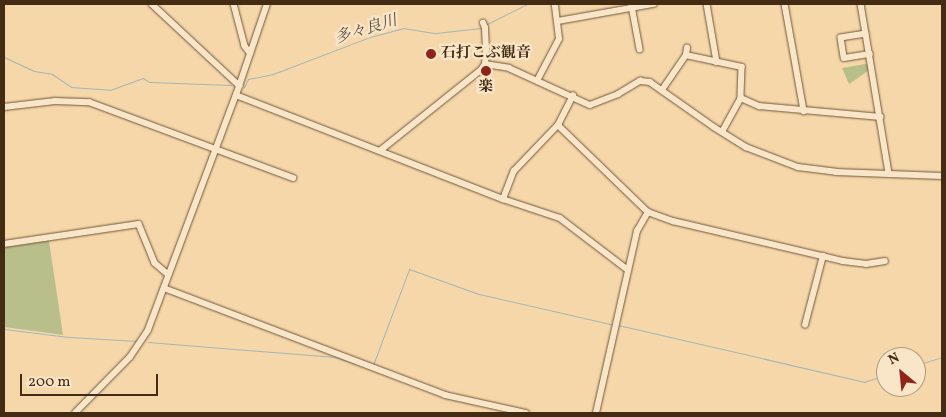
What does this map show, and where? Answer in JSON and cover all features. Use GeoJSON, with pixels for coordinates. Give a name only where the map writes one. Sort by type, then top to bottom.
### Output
{"type":"FeatureCollection","features":[{"type":"Feature","properties":{"kind":"street"},"geometry":{"type":"LineString","coordinates":[[152,4],[240,86]]}},
{"type":"Feature","properties":{"kind":"street"},"geometry":{"type":"LineString","coordinates":[[234,4],[246,46],[250,53]]}},
{"type":"Feature","properties":{"kind":"street"},"geometry":{"type":"LineString","coordinates":[[75,413],[135,352],[148,330],[240,86],[267,4]]}},
{"type":"Feature","properties":{"kind":"street"},"geometry":{"type":"LineString","coordinates":[[538,79],[559,39],[555,4]]}},
{"type":"Feature","properties":{"kind":"street"},"geometry":{"type":"LineString","coordinates":[[558,21],[632,6],[653,4]]}},
{"type":"Feature","properties":{"kind":"street"},"geometry":{"type":"LineString","coordinates":[[707,4],[717,62]]}},
{"type":"Feature","properties":{"kind":"street"},"geometry":{"type":"LineString","coordinates":[[785,4],[804,111]]}},
{"type":"Feature","properties":{"kind":"street"},"geometry":{"type":"LineString","coordinates":[[861,4],[889,174]]}},
{"type":"Feature","properties":{"kind":"street"},"geometry":{"type":"LineString","coordinates":[[632,6],[640,49]]}},
{"type":"Feature","properties":{"kind":"street"},"geometry":{"type":"LineString","coordinates":[[381,150],[474,76],[485,64],[485,28],[483,23]]}},
{"type":"Feature","properties":{"kind":"street"},"geometry":{"type":"LineString","coordinates":[[866,34],[841,38],[844,58],[870,54]]}},
{"type":"Feature","properties":{"kind":"street"},"geometry":{"type":"LineString","coordinates":[[662,90],[687,51],[717,62],[742,67],[741,98],[722,132]]}},
{"type":"Feature","properties":{"kind":"street"},"geometry":{"type":"LineString","coordinates":[[485,64],[509,68],[538,79],[587,103],[595,104],[645,80],[746,147],[798,167],[820,171],[942,176]]}},
{"type":"Feature","properties":{"kind":"street"},"geometry":{"type":"LineString","coordinates":[[236,95],[503,199],[560,218],[628,270]]}},
{"type":"Feature","properties":{"kind":"street"},"geometry":{"type":"LineString","coordinates":[[503,199],[514,172],[558,125],[572,96]]}},
{"type":"Feature","properties":{"kind":"street"},"geometry":{"type":"LineString","coordinates":[[741,98],[760,106],[881,118]]}},
{"type":"Feature","properties":{"kind":"street"},"geometry":{"type":"LineString","coordinates":[[4,106],[84,101],[217,148],[293,178]]}},
{"type":"Feature","properties":{"kind":"street"},"geometry":{"type":"LineString","coordinates":[[558,125],[648,212],[673,221],[823,256],[866,264],[885,261]]}},
{"type":"Feature","properties":{"kind":"street"},"geometry":{"type":"LineString","coordinates":[[596,413],[637,231],[648,212]]}},
{"type":"Feature","properties":{"kind":"street"},"geometry":{"type":"LineString","coordinates":[[4,244],[139,224],[155,262],[169,275]]}},
{"type":"Feature","properties":{"kind":"street"},"geometry":{"type":"LineString","coordinates":[[805,325],[823,256]]}},
{"type":"Feature","properties":{"kind":"street"},"geometry":{"type":"LineString","coordinates":[[164,288],[445,395],[526,413]]}},
{"type":"Feature","properties":{"kind":"green space"},"geometry":{"type":"Polygon","coordinates":[[[871,63],[871,69],[849,84],[842,68],[871,63]]]}},
{"type":"Feature","properties":{"kind":"green space"},"geometry":{"type":"Polygon","coordinates":[[[49,241],[63,335],[4,327],[4,246],[49,241]]]}},
{"type":"Feature","properties":{"kind":"waterway","name":"多々良川"},"geometry":{"type":"LineString","coordinates":[[487,24],[527,4]]}},
{"type":"Feature","properties":{"kind":"waterway","name":"多々良川"},"geometry":{"type":"LineString","coordinates":[[244,87],[248,79],[273,74],[370,37],[403,28],[436,33],[481,28]]}},
{"type":"Feature","properties":{"kind":"waterway"},"geometry":{"type":"LineString","coordinates":[[4,57],[34,71],[52,74],[71,87],[110,90],[143,78],[149,82],[231,85]]}},
{"type":"Feature","properties":{"kind":"waterway"},"geometry":{"type":"LineString","coordinates":[[373,365],[409,269],[479,294],[614,325]]}},
{"type":"Feature","properties":{"kind":"waterway"},"geometry":{"type":"LineString","coordinates":[[618,325],[864,382],[876,378]]}},
{"type":"Feature","properties":{"kind":"waterway"},"geometry":{"type":"LineString","coordinates":[[4,329],[69,337],[137,341]]}},
{"type":"Feature","properties":{"kind":"waterway"},"geometry":{"type":"LineString","coordinates":[[148,342],[335,357],[371,369]]}},
{"type":"Feature","properties":{"kind":"waterway"},"geometry":{"type":"LineString","coordinates":[[926,362],[942,357]]}},
{"type":"Feature","properties":{"kind":"place","name":"石打こぶ観音"},"geometry":{"type":"Point","coordinates":[431,54]}},
{"type":"Feature","properties":{"kind":"place","name":"楽"},"geometry":{"type":"Point","coordinates":[486,71]}}]}
